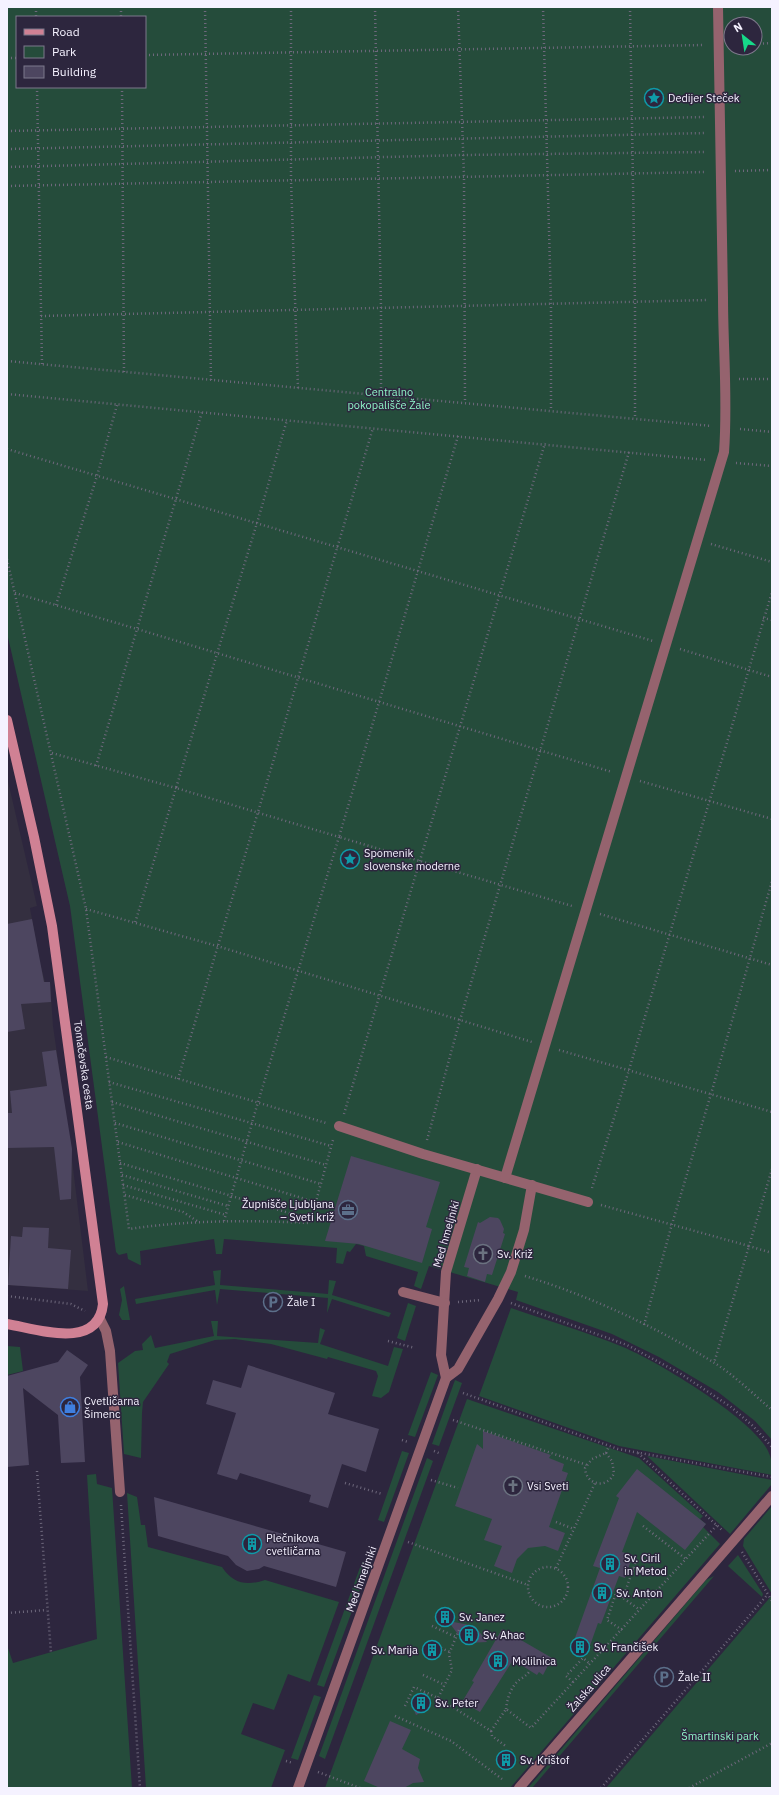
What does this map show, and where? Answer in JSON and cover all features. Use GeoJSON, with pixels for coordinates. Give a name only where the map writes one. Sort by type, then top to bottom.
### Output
{"type":"FeatureCollection","features":[{"type":"Feature","properties":{"kind":"street"},"geometry":{"type":"LineString","coordinates":[[505,1178],[665,644],[722,461],[726,427],[726,380],[723,300],[722,152],[718,7]]}},
{"type":"Feature","properties":{"kind":"street","name":"Tomačevska cesta"},"geometry":{"type":"LineString","coordinates":[[7,720],[34,836],[52,926],[102,1294],[103,1304],[100,1319]]}},
{"type":"Feature","properties":{"kind":"street"},"geometry":{"type":"LineString","coordinates":[[339,1126],[423,1154],[588,1202]]}},
{"type":"Feature","properties":{"kind":"street","name":"Med hmeljniki"},"geometry":{"type":"LineString","coordinates":[[298,1788],[446,1378],[441,1356],[446,1272],[477,1169]]}},
{"type":"Feature","properties":{"kind":"street","name":"Med hmeljniki"},"geometry":{"type":"LineString","coordinates":[[446,1378],[458,1369],[498,1299],[511,1272],[524,1230],[532,1185]]}},
{"type":"Feature","properties":{"kind":"street"},"geometry":{"type":"LineString","coordinates":[[403,1292],[444,1303]]}},
{"type":"Feature","properties":{"kind":"street"},"geometry":{"type":"LineString","coordinates":[[7,1324],[50,1332],[70,1333],[84,1331],[100,1319],[106,1331],[110,1351],[120,1492]]}},
{"type":"Feature","properties":{"kind":"street","name":"Žalska ulica"},"geometry":{"type":"LineString","coordinates":[[519,1788],[772,1496]]}},
{"type":"Feature","properties":{"kind":"path"},"geometry":{"type":"LineString","coordinates":[[205,7],[211,380]]}},
{"type":"Feature","properties":{"kind":"path"},"geometry":{"type":"LineString","coordinates":[[291,7],[291,180],[298,388]]}},
{"type":"Feature","properties":{"kind":"path"},"geometry":{"type":"LineString","coordinates":[[375,7],[381,308],[381,396]]}},
{"type":"Feature","properties":{"kind":"path"},"geometry":{"type":"LineString","coordinates":[[458,7],[458,49],[464,176],[466,306],[465,403]]}},
{"type":"Feature","properties":{"kind":"path"},"geometry":{"type":"LineString","coordinates":[[543,7],[551,304],[551,411]]}},
{"type":"Feature","properties":{"kind":"path"},"geometry":{"type":"LineString","coordinates":[[630,7],[635,302],[634,418]]}},
{"type":"Feature","properties":{"kind":"path"},"geometry":{"type":"LineString","coordinates":[[146,55],[631,45],[719,45]]}},
{"type":"Feature","properties":{"kind":"path"},"geometry":{"type":"LineString","coordinates":[[37,88],[42,364]]}},
{"type":"Feature","properties":{"kind":"path"},"geometry":{"type":"LineString","coordinates":[[122,88],[124,183],[124,372]]}},
{"type":"Feature","properties":{"kind":"path"},"geometry":{"type":"LineString","coordinates":[[7,131],[207,128],[721,116]]}},
{"type":"Feature","properties":{"kind":"path"},"geometry":{"type":"LineString","coordinates":[[7,149],[721,133]]}},
{"type":"Feature","properties":{"kind":"path"},"geometry":{"type":"LineString","coordinates":[[7,167],[463,155],[722,152]]}},
{"type":"Feature","properties":{"kind":"path"},"geometry":{"type":"LineString","coordinates":[[7,186],[772,170]]}},
{"type":"Feature","properties":{"kind":"path"},"geometry":{"type":"LineString","coordinates":[[41,316],[723,300]]}},
{"type":"Feature","properties":{"kind":"path"},"geometry":{"type":"LineString","coordinates":[[7,361],[772,432]]}},
{"type":"Feature","properties":{"kind":"path"},"geometry":{"type":"LineString","coordinates":[[726,380],[772,379]]}},
{"type":"Feature","properties":{"kind":"path"},"geometry":{"type":"LineString","coordinates":[[7,394],[772,466]]}},
{"type":"Feature","properties":{"kind":"path"},"geometry":{"type":"LineString","coordinates":[[56,605],[97,476],[117,405]]}},
{"type":"Feature","properties":{"kind":"path"},"geometry":{"type":"LineString","coordinates":[[96,766],[202,412]]}},
{"type":"Feature","properties":{"kind":"path"},"geometry":{"type":"LineString","coordinates":[[135,923],[287,420]]}},
{"type":"Feature","properties":{"kind":"path"},"geometry":{"type":"LineString","coordinates":[[178,1079],[373,428]]}},
{"type":"Feature","properties":{"kind":"path"},"geometry":{"type":"LineString","coordinates":[[224,1221],[246,1142],[458,436]]}},
{"type":"Feature","properties":{"kind":"path"},"geometry":{"type":"LineString","coordinates":[[7,559],[86,909],[129,1229],[197,1221],[310,1223],[331,1146],[342,1121],[545,444]]}},
{"type":"Feature","properties":{"kind":"path"},"geometry":{"type":"LineString","coordinates":[[7,449],[772,677]]}},
{"type":"Feature","properties":{"kind":"path"},"geometry":{"type":"LineString","coordinates":[[423,1154],[460,1020],[629,452]]}},
{"type":"Feature","properties":{"kind":"path"},"geometry":{"type":"LineString","coordinates":[[697,540],[772,562]]}},
{"type":"Feature","properties":{"kind":"path"},"geometry":{"type":"LineString","coordinates":[[772,592],[588,1202],[672,1224],[772,1253]]}},
{"type":"Feature","properties":{"kind":"path"},"geometry":{"type":"LineString","coordinates":[[15,593],[137,628],[298,678],[772,819]]}},
{"type":"Feature","properties":{"kind":"path"},"geometry":{"type":"LineString","coordinates":[[763,618],[772,620]]}},
{"type":"Feature","properties":{"kind":"path"},"geometry":{"type":"LineString","coordinates":[[52,753],[258,812],[420,862],[772,965]]}},
{"type":"Feature","properties":{"kind":"path"},"geometry":{"type":"LineString","coordinates":[[644,1325],[772,882]]}},
{"type":"Feature","properties":{"kind":"path"},"geometry":{"type":"LineString","coordinates":[[86,909],[217,946],[298,971]]}},
{"type":"Feature","properties":{"kind":"path"},"geometry":{"type":"LineString","coordinates":[[106,1057],[339,1126]]}},
{"type":"Feature","properties":{"kind":"path"},"geometry":{"type":"LineString","coordinates":[[110,1082],[331,1146]]}},
{"type":"Feature","properties":{"kind":"path"},"geometry":{"type":"LineString","coordinates":[[112,1102],[326,1165]]}},
{"type":"Feature","properties":{"kind":"path"},"geometry":{"type":"LineString","coordinates":[[115,1123],[321,1184]]}},
{"type":"Feature","properties":{"kind":"path"},"geometry":{"type":"LineString","coordinates":[[118,1142],[315,1202]]}},
{"type":"Feature","properties":{"kind":"path"},"geometry":{"type":"LineString","coordinates":[[120,1163],[290,1213],[298,1222]]}},
{"type":"Feature","properties":{"kind":"path"},"geometry":{"type":"LineString","coordinates":[[714,1362],[772,1169]]}},
{"type":"Feature","properties":{"kind":"path"},"geometry":{"type":"LineString","coordinates":[[122,1175],[228,1206]]}},
{"type":"Feature","properties":{"kind":"path"},"geometry":{"type":"LineString","coordinates":[[123,1185],[226,1215]]}},
{"type":"Feature","properties":{"kind":"path"},"geometry":{"type":"LineString","coordinates":[[125,1195],[183,1212],[197,1221]]}},
{"type":"Feature","properties":{"kind":"path"},"geometry":{"type":"LineString","coordinates":[[511,1272],[559,1287],[644,1325],[714,1362],[772,1410]]}},
{"type":"Feature","properties":{"kind":"path"},"geometry":{"type":"LineString","coordinates":[[7,1296],[71,1304]]}},
{"type":"Feature","properties":{"kind":"path"},"geometry":{"type":"LineString","coordinates":[[444,1303],[498,1299],[604,1335],[627,1345],[681,1374],[731,1407],[753,1426],[772,1447]]}},
{"type":"Feature","properties":{"kind":"path"},"geometry":{"type":"LineString","coordinates":[[388,1341],[415,1348]]}},
{"type":"Feature","properties":{"kind":"path"},"geometry":{"type":"LineString","coordinates":[[463,1393],[610,1446],[772,1477]]}},
{"type":"Feature","properties":{"kind":"path"},"geometry":{"type":"LineString","coordinates":[[453,1420],[587,1465]]}},
{"type":"Feature","properties":{"kind":"path"},"geometry":{"type":"LineString","coordinates":[[606,1453],[612,1461],[614,1473],[608,1482],[599,1484],[595,1483],[587,1476],[585,1468],[592,1458],[606,1453],[610,1446]]}},
{"type":"Feature","properties":{"kind":"path"},"geometry":{"type":"LineString","coordinates":[[638,1452],[733,1540],[772,1601]]}},
{"type":"Feature","properties":{"kind":"path"},"geometry":{"type":"LineString","coordinates":[[37,1471],[51,1653]]}},
{"type":"Feature","properties":{"kind":"path"},"geometry":{"type":"LineString","coordinates":[[431,1480],[458,1488]]}},
{"type":"Feature","properties":{"kind":"path"},"geometry":{"type":"LineString","coordinates":[[345,1483],[382,1494]]}},
{"type":"Feature","properties":{"kind":"path"},"geometry":{"type":"LineString","coordinates":[[556,1568],[595,1483]]}},
{"type":"Feature","properties":{"kind":"path"},"geometry":{"type":"LineString","coordinates":[[120,1492],[140,1788]]}},
{"type":"Feature","properties":{"kind":"path"},"geometry":{"type":"LineString","coordinates":[[556,1522],[574,1529]]}},
{"type":"Feature","properties":{"kind":"path"},"geometry":{"type":"LineString","coordinates":[[643,1526],[686,1560]]}},
{"type":"Feature","properties":{"kind":"path"},"geometry":{"type":"LineString","coordinates":[[506,1709],[531,1728],[717,1526]]}},
{"type":"Feature","properties":{"kind":"path"},"geometry":{"type":"LineString","coordinates":[[408,1542],[528,1585]]}},
{"type":"Feature","properties":{"kind":"path"},"geometry":{"type":"LineString","coordinates":[[623,1598],[636,1561],[626,1558]]}},
{"type":"Feature","properties":{"kind":"path"},"geometry":{"type":"LineString","coordinates":[[547,1567],[556,1568],[566,1578],[568,1587],[566,1597],[556,1606],[546,1608],[537,1605],[530,1598],[528,1585],[531,1576],[538,1569],[547,1567]]}},
{"type":"Feature","properties":{"kind":"path"},"geometry":{"type":"LineString","coordinates":[[633,1569],[642,1571]]}},
{"type":"Feature","properties":{"kind":"path"},"geometry":{"type":"LineString","coordinates":[[622,1630],[608,1620],[616,1593],[640,1610]]}},
{"type":"Feature","properties":{"kind":"path"},"geometry":{"type":"LineString","coordinates":[[601,1788],[768,1594]]}},
{"type":"Feature","properties":{"kind":"path"},"geometry":{"type":"LineString","coordinates":[[7,1613],[47,1610]]}},
{"type":"Feature","properties":{"kind":"path"},"geometry":{"type":"LineString","coordinates":[[432,1626],[456,1637]]}},
{"type":"Feature","properties":{"kind":"path"},"geometry":{"type":"LineString","coordinates":[[438,1698],[452,1670],[449,1654],[460,1630]]}},
{"type":"Feature","properties":{"kind":"path"},"geometry":{"type":"LineString","coordinates":[[441,1648],[450,1652]]}},
{"type":"Feature","properties":{"kind":"path"},"geometry":{"type":"LineString","coordinates":[[573,1682],[566,1676],[583,1658],[590,1664]]}},
{"type":"Feature","properties":{"kind":"path"},"geometry":{"type":"LineString","coordinates":[[491,1731],[506,1709],[508,1697],[517,1682],[524,1679],[529,1672]]}},
{"type":"Feature","properties":{"kind":"path"},"geometry":{"type":"LineString","coordinates":[[423,1675],[445,1685]]}},
{"type":"Feature","properties":{"kind":"path"},"geometry":{"type":"LineString","coordinates":[[405,1706],[414,1687],[438,1698],[491,1731],[492,1736],[507,1747]]}},
{"type":"Feature","properties":{"kind":"path"},"geometry":{"type":"LineString","coordinates":[[395,1716],[452,1741],[502,1779]]}},
{"type":"Feature","properties":{"kind":"path"},"geometry":{"type":"LineString","coordinates":[[689,1788],[772,1743]]}},
{"type":"Feature","properties":{"kind":"path"},"geometry":{"type":"LineString","coordinates":[[324,1775],[360,1788]]}},
{"type":"Feature","properties":{"kind":"shaded area"},"geometry":{"type":"Polygon","coordinates":[[[7,777],[37,906],[30,908],[40,963],[45,982],[50,982],[53,1026],[70,1143],[88,1291],[7,1285],[7,777]]]}},
{"type":"Feature","properties":{"kind":"green space","name":"Centralno pokopališče Žale"},"geometry":{"type":"Polygon","coordinates":[[[7,7],[772,7],[772,1440],[755,1421],[718,1392],[659,1357],[612,1334],[516,1300],[518,1292],[429,1266],[421,1289],[414,1286],[418,1272],[366,1256],[364,1246],[356,1244],[350,1252],[347,1251],[343,1264],[336,1263],[337,1248],[224,1239],[222,1254],[216,1254],[214,1239],[140,1251],[141,1265],[128,1259],[127,1253],[119,1255],[116,1252],[70,906],[7,633],[7,7]]]}},
{"type":"Feature","properties":{"kind":"green space"},"geometry":{"type":"Polygon","coordinates":[[[221,1270],[220,1285],[328,1294],[329,1280],[336,1281],[332,1295],[391,1313],[389,1317],[332,1299],[327,1313],[328,1298],[220,1289],[217,1305],[215,1290],[136,1304],[135,1299],[215,1285],[213,1271],[221,1270]]]}},
{"type":"Feature","properties":{"kind":"green space"},"geometry":{"type":"Polygon","coordinates":[[[124,1286],[130,1320],[122,1320],[119,1315],[122,1300],[120,1289],[124,1286]]]}},
{"type":"Feature","properties":{"kind":"green space"},"geometry":{"type":"Polygon","coordinates":[[[408,1303],[416,1306],[405,1341],[397,1338],[408,1303]]]}},
{"type":"Feature","properties":{"kind":"green space"},"geometry":{"type":"Polygon","coordinates":[[[511,1308],[581,1331],[623,1347],[658,1365],[703,1392],[744,1423],[759,1438],[768,1451],[772,1463],[772,1475],[619,1446],[479,1396],[511,1308]]]}},
{"type":"Feature","properties":{"kind":"green space"},"geometry":{"type":"Polygon","coordinates":[[[211,1321],[218,1321],[217,1336],[318,1343],[320,1328],[325,1330],[320,1344],[388,1366],[394,1347],[403,1349],[389,1392],[381,1398],[372,1396],[378,1376],[376,1371],[328,1357],[327,1359],[271,1344],[235,1339],[215,1340],[170,1354],[167,1362],[169,1364],[143,1402],[141,1458],[124,1454],[118,1363],[135,1351],[143,1350],[142,1344],[151,1335],[155,1348],[214,1336],[211,1321]]]}},
{"type":"Feature","properties":{"kind":"green space"},"geometry":{"type":"Polygon","coordinates":[[[7,1346],[20,1347],[23,1371],[7,1375],[7,1346]]]}},
{"type":"Feature","properties":{"kind":"green space"},"geometry":{"type":"Polygon","coordinates":[[[431,1372],[438,1375],[415,1437],[408,1435],[431,1372]]]}},
{"type":"Feature","properties":{"kind":"green space"},"geometry":{"type":"Polygon","coordinates":[[[455,1380],[462,1383],[439,1446],[432,1444],[455,1380]]]}},
{"type":"Feature","properties":{"kind":"green space"},"geometry":{"type":"Polygon","coordinates":[[[467,1399],[639,1458],[703,1516],[700,1519],[706,1524],[703,1527],[720,1544],[510,1788],[325,1788],[467,1399]]]}},
{"type":"Feature","properties":{"kind":"green space"},"geometry":{"type":"Polygon","coordinates":[[[402,1451],[409,1453],[384,1522],[378,1520],[402,1451]]]}},
{"type":"Feature","properties":{"kind":"green space"},"geometry":{"type":"Polygon","coordinates":[[[647,1456],[772,1480],[772,1484],[730,1534],[647,1456]]]}},
{"type":"Feature","properties":{"kind":"green space"},"geometry":{"type":"Polygon","coordinates":[[[427,1458],[433,1461],[325,1759],[319,1756],[427,1458]]]}},
{"type":"Feature","properties":{"kind":"green space"},"geometry":{"type":"Polygon","coordinates":[[[96,1474],[97,1484],[112,1488],[132,1788],[7,1788],[7,1645],[13,1663],[97,1639],[87,1475],[96,1474]]]}},
{"type":"Feature","properties":{"kind":"green space"},"geometry":{"type":"Polygon","coordinates":[[[127,1493],[137,1497],[141,1525],[145,1525],[148,1547],[222,1567],[231,1577],[241,1582],[252,1583],[265,1580],[339,1602],[310,1682],[288,1674],[274,1710],[253,1703],[241,1734],[285,1750],[271,1788],[146,1788],[127,1493]]]}},
{"type":"Feature","properties":{"kind":"green space"},"geometry":{"type":"Polygon","coordinates":[[[772,1506],[772,1594],[743,1546],[744,1539],[772,1506]]]}},
{"type":"Feature","properties":{"kind":"green space"},"geometry":{"type":"Polygon","coordinates":[[[738,1555],[763,1594],[762,1597],[728,1566],[738,1555]]]}},
{"type":"Feature","properties":{"kind":"green space"},"geometry":{"type":"Polygon","coordinates":[[[362,1562],[369,1565],[324,1687],[317,1685],[362,1562]]]}},
{"type":"Feature","properties":{"kind":"green space"},"geometry":{"type":"Polygon","coordinates":[[[714,1576],[532,1788],[528,1788],[706,1580],[714,1576]]]}},
{"type":"Feature","properties":{"kind":"green space","name":"Šmartinski park"},"geometry":{"type":"Polygon","coordinates":[[[772,1595],[772,1788],[606,1788],[767,1601],[772,1595]]]}},
{"type":"Feature","properties":{"kind":"green space"},"geometry":{"type":"Polygon","coordinates":[[[314,1695],[321,1697],[298,1760],[291,1758],[314,1695]]]}},
{"type":"Feature","properties":{"kind":"building"},"geometry":{"type":"Polygon","coordinates":[[[32,919],[44,982],[50,982],[51,1002],[21,1004],[25,1029],[7,1032],[7,924],[32,919]]]}},
{"type":"Feature","properties":{"kind":"building"},"geometry":{"type":"Polygon","coordinates":[[[56,1050],[72,1149],[71,1199],[60,1200],[54,1147],[7,1148],[7,1113],[12,1113],[10,1091],[47,1086],[42,1052],[56,1050]]]}},
{"type":"Feature","properties":{"kind":"building"},"geometry":{"type":"Polygon","coordinates":[[[351,1156],[440,1182],[426,1227],[432,1229],[422,1263],[359,1244],[325,1241],[351,1156]]]}},
{"type":"Feature","properties":{"kind":"building","name":"Sv. Križ"},"geometry":{"type":"Polygon","coordinates":[[[490,1217],[498,1218],[500,1220],[504,1229],[503,1233],[505,1234],[492,1275],[487,1274],[485,1282],[467,1276],[469,1268],[464,1267],[478,1222],[480,1223],[490,1217]]]}},
{"type":"Feature","properties":{"kind":"building"},"geometry":{"type":"Polygon","coordinates":[[[23,1227],[49,1228],[48,1248],[71,1250],[68,1289],[8,1285],[11,1236],[22,1237],[23,1227]]]}},
{"type":"Feature","properties":{"kind":"building","name":"Cvetličarna Šimenc"},"geometry":{"type":"Polygon","coordinates":[[[67,1350],[88,1365],[80,1377],[85,1462],[61,1463],[58,1415],[23,1388],[29,1465],[7,1467],[7,1376],[58,1362],[67,1350]]]}},
{"type":"Feature","properties":{"kind":"building"},"geometry":{"type":"Polygon","coordinates":[[[248,1365],[335,1393],[328,1414],[379,1429],[366,1472],[342,1464],[328,1508],[309,1502],[311,1495],[240,1473],[237,1480],[217,1474],[236,1413],[206,1404],[213,1380],[241,1388],[248,1365]]]}},
{"type":"Feature","properties":{"kind":"building","name":"Vsi Sveti"},"geometry":{"type":"Polygon","coordinates":[[[483,1431],[551,1455],[549,1458],[564,1464],[562,1471],[568,1473],[549,1527],[565,1533],[558,1551],[545,1546],[528,1548],[517,1559],[512,1573],[494,1566],[502,1546],[484,1540],[492,1519],[455,1506],[477,1444],[483,1449],[483,1431]]]}},
{"type":"Feature","properties":{"kind":"building"},"geometry":{"type":"Polygon","coordinates":[[[637,1469],[706,1524],[685,1550],[637,1512],[622,1552],[633,1555],[625,1578],[619,1576],[601,1624],[598,1623],[587,1654],[571,1649],[600,1568],[593,1566],[619,1498],[616,1496],[637,1469]]]}},
{"type":"Feature","properties":{"kind":"building","name":"Plečnikova cvetličarna"},"geometry":{"type":"Polygon","coordinates":[[[154,1497],[346,1552],[336,1587],[264,1566],[259,1569],[247,1571],[236,1565],[228,1556],[158,1536],[154,1497]]]}},
{"type":"Feature","properties":{"kind":"building"},"geometry":{"type":"Polygon","coordinates":[[[448,1621],[475,1626],[487,1642],[467,1643],[463,1641],[448,1621]]]}},
{"type":"Feature","properties":{"kind":"building","name":"Molilnica"},"geometry":{"type":"Polygon","coordinates":[[[502,1629],[552,1658],[543,1675],[539,1672],[537,1675],[513,1660],[480,1712],[462,1702],[474,1682],[472,1681],[502,1629]]]}},
{"type":"Feature","properties":{"kind":"building","name":"Sv. Peter"},"geometry":{"type":"Polygon","coordinates":[[[425,1692],[430,1703],[427,1710],[416,1715],[411,1703],[414,1697],[425,1692]]]}},
{"type":"Feature","properties":{"kind":"building"},"geometry":{"type":"Polygon","coordinates":[[[390,1721],[411,1730],[402,1749],[420,1759],[418,1768],[424,1782],[413,1783],[404,1788],[380,1788],[364,1781],[390,1721]]]}},
{"type":"Feature","properties":{"kind":"place","name":"Dedijer Steček"},"geometry":{"type":"Point","coordinates":[654,98]}},
{"type":"Feature","properties":{"kind":"place","name":"Spomenik slovenske moderne"},"geometry":{"type":"Point","coordinates":[350,859]}},
{"type":"Feature","properties":{"kind":"place","name":"Župnišče Ljubljana – Sveti križ"},"geometry":{"type":"Point","coordinates":[348,1210]}},
{"type":"Feature","properties":{"kind":"place","name":"Sv. Križ"},"geometry":{"type":"Point","coordinates":[483,1254]}},
{"type":"Feature","properties":{"kind":"place","name":"Žale I"},"geometry":{"type":"Point","coordinates":[273,1302]}},
{"type":"Feature","properties":{"kind":"place","name":"Cvetličarna Šimenc"},"geometry":{"type":"Point","coordinates":[70,1407]}},
{"type":"Feature","properties":{"kind":"place","name":"Vsi Sveti"},"geometry":{"type":"Point","coordinates":[513,1486]}},
{"type":"Feature","properties":{"kind":"place","name":"Plečnikova cvetličarna"},"geometry":{"type":"Point","coordinates":[252,1544]}},
{"type":"Feature","properties":{"kind":"place","name":"Sv. Ciril in Metod"},"geometry":{"type":"Point","coordinates":[610,1564]}},
{"type":"Feature","properties":{"kind":"place","name":"Sv. Anton"},"geometry":{"type":"Point","coordinates":[602,1593]}},
{"type":"Feature","properties":{"kind":"place","name":"Sv. Janez"},"geometry":{"type":"Point","coordinates":[445,1617]}},
{"type":"Feature","properties":{"kind":"place","name":"Sv. Ahac"},"geometry":{"type":"Point","coordinates":[469,1635]}},
{"type":"Feature","properties":{"kind":"place","name":"Sv. Frančišek"},"geometry":{"type":"Point","coordinates":[580,1647]}},
{"type":"Feature","properties":{"kind":"place","name":"Sv. Marija"},"geometry":{"type":"Point","coordinates":[432,1650]}},
{"type":"Feature","properties":{"kind":"place","name":"Molilnica"},"geometry":{"type":"Point","coordinates":[498,1661]}},
{"type":"Feature","properties":{"kind":"place","name":"Žale II"},"geometry":{"type":"Point","coordinates":[664,1677]}},
{"type":"Feature","properties":{"kind":"place","name":"Sv. Peter"},"geometry":{"type":"Point","coordinates":[421,1703]}},
{"type":"Feature","properties":{"kind":"place","name":"Sv. Krištof"},"geometry":{"type":"Point","coordinates":[506,1760]}}]}
